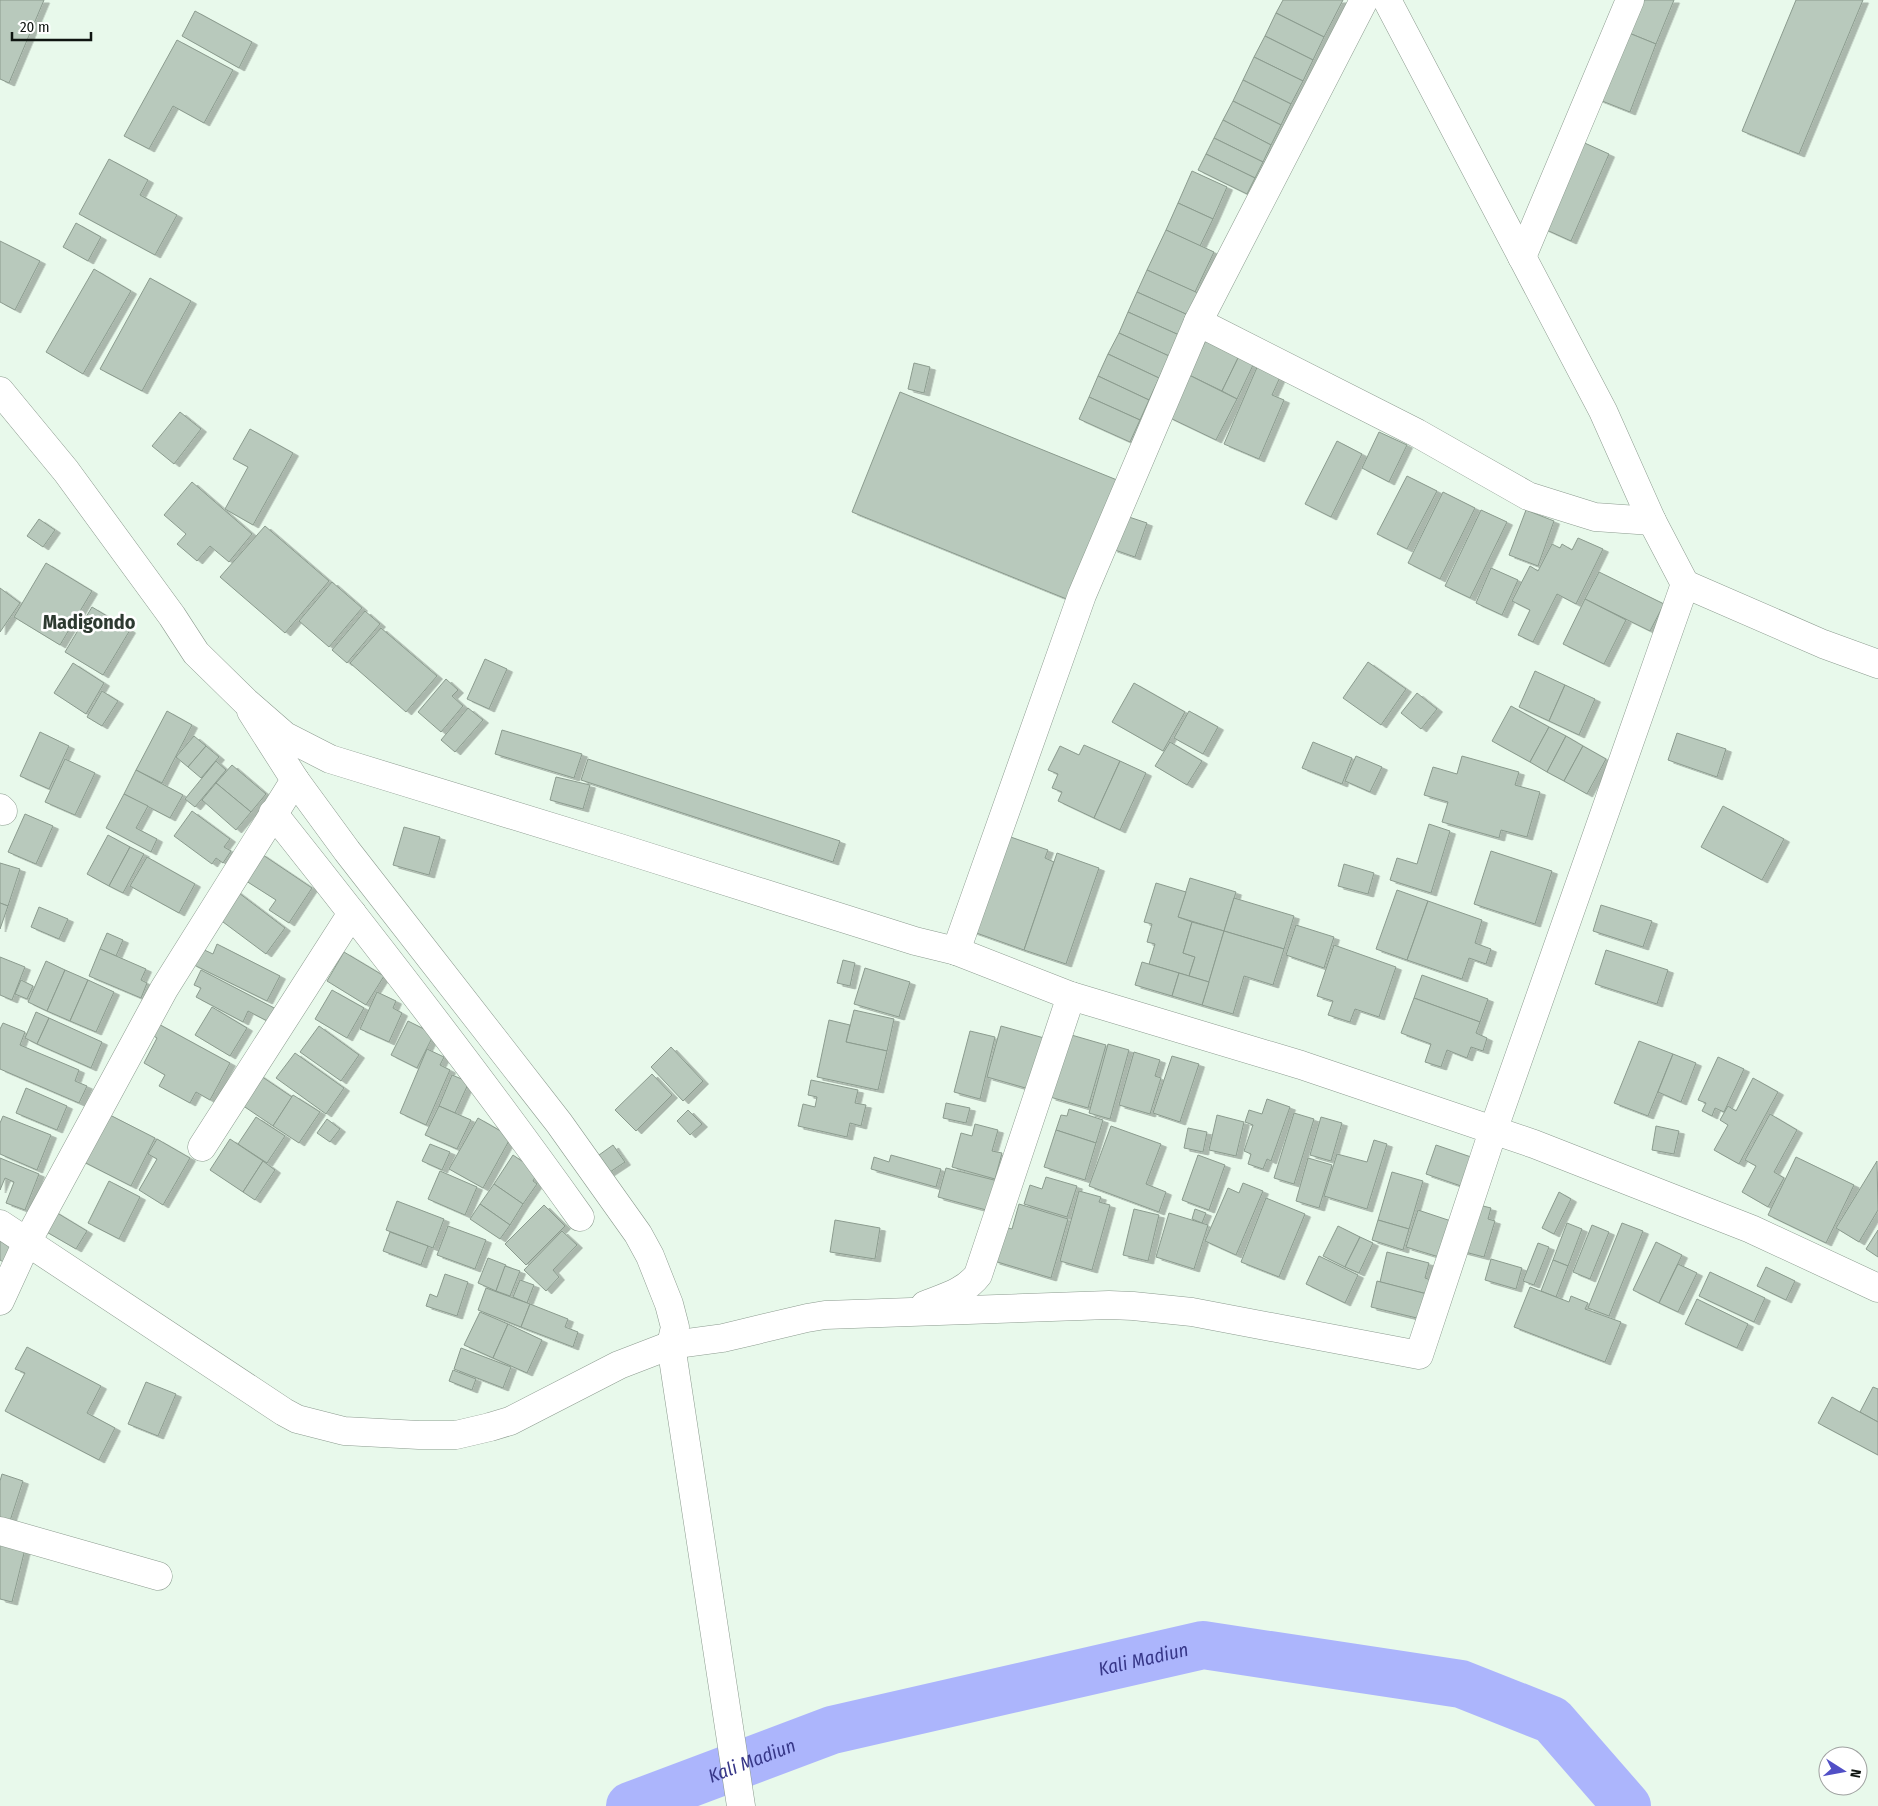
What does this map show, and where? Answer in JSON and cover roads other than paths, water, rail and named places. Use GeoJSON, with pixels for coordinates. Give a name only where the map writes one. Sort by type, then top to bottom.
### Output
{"type":"FeatureCollection","features":[{"type":"Feature","properties":{"kind":"street"},"geometry":{"type":"LineString","coordinates":[[956,951],[1082,595],[1198,322],[1364,0]]}},
{"type":"Feature","properties":{"kind":"street"},"geometry":{"type":"LineString","coordinates":[[1386,0],[1604,411],[1652,521],[1686,584],[1823,644],[1878,664]]}},
{"type":"Feature","properties":{"kind":"street"},"geometry":{"type":"LineString","coordinates":[[1522,258],[1630,0]]}},
{"type":"Feature","properties":{"kind":"street"},"geometry":{"type":"LineString","coordinates":[[1198,322],[1418,433],[1528,496],[1595,517],[1652,521]]}},
{"type":"Feature","properties":{"kind":"street"},"geometry":{"type":"LineString","coordinates":[[0,391],[66,470],[172,616],[196,653],[246,702],[285,736],[330,759],[915,941],[956,951],[1070,996],[1301,1065],[1543,1147],[1751,1229],[1878,1288]]}},
{"type":"Feature","properties":{"kind":"street"},"geometry":{"type":"LineString","coordinates":[[0,1224],[284,1412],[298,1419],[344,1431],[456,1435],[490,1428],[526,1413],[619,1365],[671,1345],[723,1338],[825,1315],[1109,1305],[1133,1306],[1192,1312],[1418,1356],[1493,1131],[1686,584]]}},
{"type":"Feature","properties":{"kind":"street"},"geometry":{"type":"LineString","coordinates":[[246,702],[295,780],[461,999],[559,1123],[638,1234],[650,1256],[669,1304],[675,1327],[671,1345],[741,1806]]}},
{"type":"Feature","properties":{"kind":"street"},"geometry":{"type":"LineString","coordinates":[[0,1301],[27,1242],[164,989],[295,780]]}},
{"type":"Feature","properties":{"kind":"street"},"geometry":{"type":"LineString","coordinates":[[273,813],[524,1138],[580,1217]]}},
{"type":"Feature","properties":{"kind":"street"},"geometry":{"type":"LineString","coordinates":[[202,1147],[352,913]]}},
{"type":"Feature","properties":{"kind":"street"},"geometry":{"type":"LineString","coordinates":[[908,1312],[957,1292],[971,1284],[978,1275],[1070,996]]}},
{"type":"Feature","properties":{"kind":"street"},"geometry":{"type":"LineString","coordinates":[[0,1531],[158,1576]]}},
{"type":"Feature","properties":{"kind":"waterway","name":"Kali Madiun"},"geometry":{"type":"LineString","coordinates":[[630,1806],[832,1730],[1203,1645],[1461,1684],[1552,1720],[1627,1806]]}},
{"type":"Feature","properties":{"kind":"district","name":"Madigondo"},"geometry":{"type":"Point","coordinates":[89,622]}}]}
